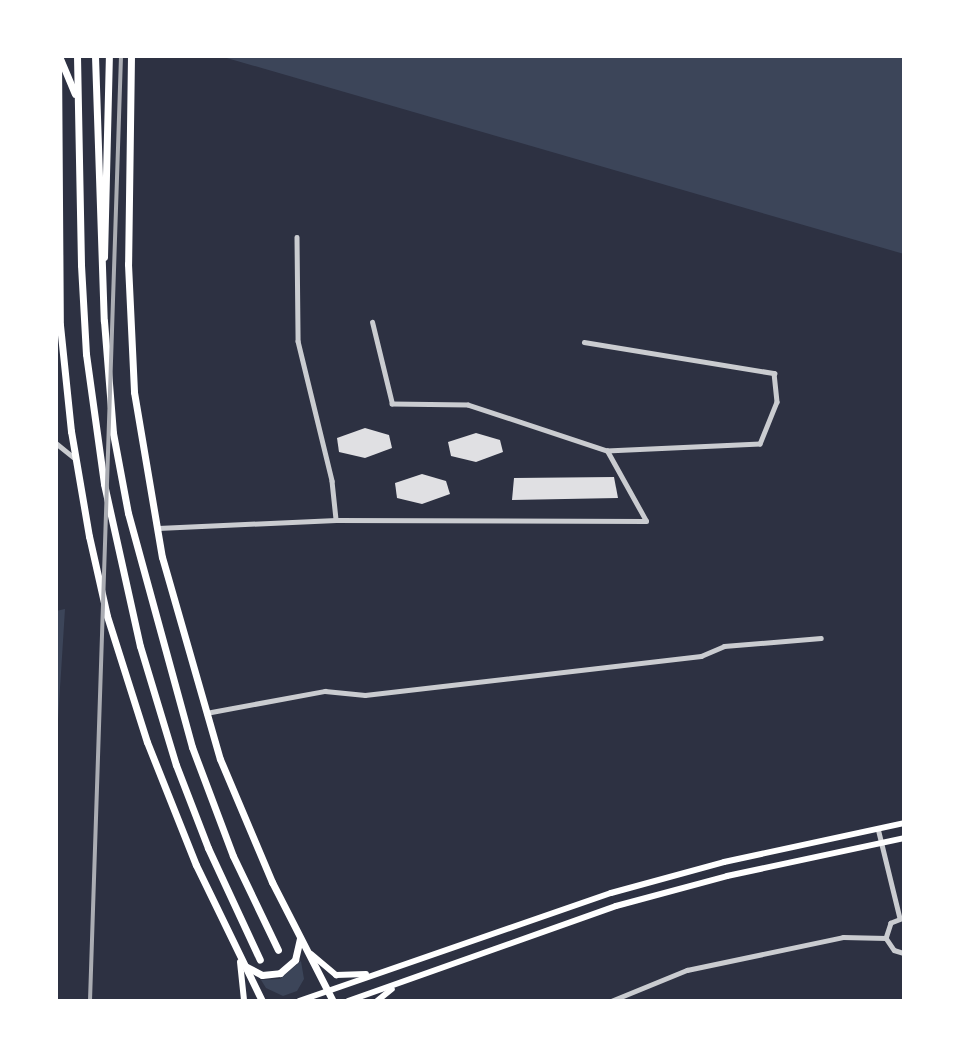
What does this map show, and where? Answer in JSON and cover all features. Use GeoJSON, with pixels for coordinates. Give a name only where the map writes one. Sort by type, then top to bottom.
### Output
{"type":"FeatureCollection","features":[{"type":"Feature","properties":{"kind":"main road"},"geometry":{"type":"LineString","coordinates":[[59,56],[78,100]]}},
{"type":"Feature","properties":{"kind":"main road"},"geometry":{"type":"LineString","coordinates":[[59,56],[58,275],[76,462],[107,616],[132,698],[177,822],[262,1001]]}},
{"type":"Feature","properties":{"kind":"main road"},"geometry":{"type":"LineString","coordinates":[[77,56],[86,354],[104,484],[122,572],[177,765],[208,848],[260,960]]}},
{"type":"Feature","properties":{"kind":"main road"},"geometry":{"type":"LineString","coordinates":[[95,56],[104,321],[113,433],[145,591],[213,807],[278,950]]}},
{"type":"Feature","properties":{"kind":"main road"},"geometry":{"type":"LineString","coordinates":[[104,321],[109,56]]}},
{"type":"Feature","properties":{"kind":"main road"},"geometry":{"type":"LineString","coordinates":[[131,56],[130,316],[136,415],[170,591],[205,713],[242,815],[333,1001]]}},
{"type":"Feature","properties":{"kind":"main road"},"geometry":{"type":"LineString","coordinates":[[299,1001],[611,893],[904,823]]}},
{"type":"Feature","properties":{"kind":"main road"},"geometry":{"type":"LineString","coordinates":[[348,1001],[616,906],[726,876],[904,838]]}},
{"type":"Feature","properties":{"kind":"main road"},"geometry":{"type":"LineString","coordinates":[[243,963],[262,975],[280,973],[295,960],[301,940]]}},
{"type":"Feature","properties":{"kind":"main road"},"geometry":{"type":"LineString","coordinates":[[301,940],[317,961],[336,975],[388,969]]}},
{"type":"Feature","properties":{"kind":"main road"},"geometry":{"type":"LineString","coordinates":[[238,954],[244,1001]]}},
{"type":"Feature","properties":{"kind":"main road"},"geometry":{"type":"LineString","coordinates":[[377,1001],[406,981]]}},
{"type":"Feature","properties":{"kind":"street"},"geometry":{"type":"LineString","coordinates":[[297,237],[298,341],[332,481],[336,520]]}},
{"type":"Feature","properties":{"kind":"street"},"geometry":{"type":"LineString","coordinates":[[372,322],[392,404],[468,405],[607,452],[760,444],[777,402],[774,373],[584,342]]}},
{"type":"Feature","properties":{"kind":"street"},"geometry":{"type":"LineString","coordinates":[[56,443],[68,449],[76,462]]}},
{"type":"Feature","properties":{"kind":"street"},"geometry":{"type":"LineString","coordinates":[[157,528],[336,520],[646,521],[607,452]]}},
{"type":"Feature","properties":{"kind":"street"},"geometry":{"type":"LineString","coordinates":[[205,713],[325,691],[365,695],[701,656],[724,646],[821,638]]}},
{"type":"Feature","properties":{"kind":"street"},"geometry":{"type":"LineString","coordinates":[[878,828],[902,918],[891,923],[886,937]]}},
{"type":"Feature","properties":{"kind":"street"},"geometry":{"type":"LineString","coordinates":[[611,1001],[626,992],[698,967],[843,937],[886,937]]}},
{"type":"Feature","properties":{"kind":"street"},"geometry":{"type":"LineString","coordinates":[[886,937],[894,950],[904,953]]}},
{"type":"Feature","properties":{"kind":"shaded area"},"geometry":{"type":"Polygon","coordinates":[[[220,56],[904,56],[904,254],[220,56]]]}},
{"type":"Feature","properties":{"kind":"shaded area"},"geometry":{"type":"Polygon","coordinates":[[[65,609],[56,752],[56,611],[65,609]]]}},
{"type":"Feature","properties":{"kind":"shaded area"},"geometry":{"type":"Polygon","coordinates":[[[301,961],[304,979],[297,991],[283,996],[266,988],[261,980],[280,979],[301,961]]]}},
{"type":"Feature","properties":{"kind":"building"},"geometry":{"type":"Polygon","coordinates":[[[365,428],[389,435],[392,448],[365,458],[339,452],[337,438],[365,428]]]}},
{"type":"Feature","properties":{"kind":"building"},"geometry":{"type":"Polygon","coordinates":[[[476,433],[500,440],[503,452],[476,462],[451,456],[448,442],[476,433]]]}},
{"type":"Feature","properties":{"kind":"building"},"geometry":{"type":"Polygon","coordinates":[[[422,474],[446,481],[450,494],[422,504],[397,498],[395,483],[422,474]]]}},
{"type":"Feature","properties":{"kind":"building"},"geometry":{"type":"Polygon","coordinates":[[[614,477],[618,498],[512,500],[514,478],[614,477]]]}},
{"type":"Feature","properties":{"kind":"railway"},"geometry":{"type":"LineString","coordinates":[[90,1001],[121,56]]}}]}
